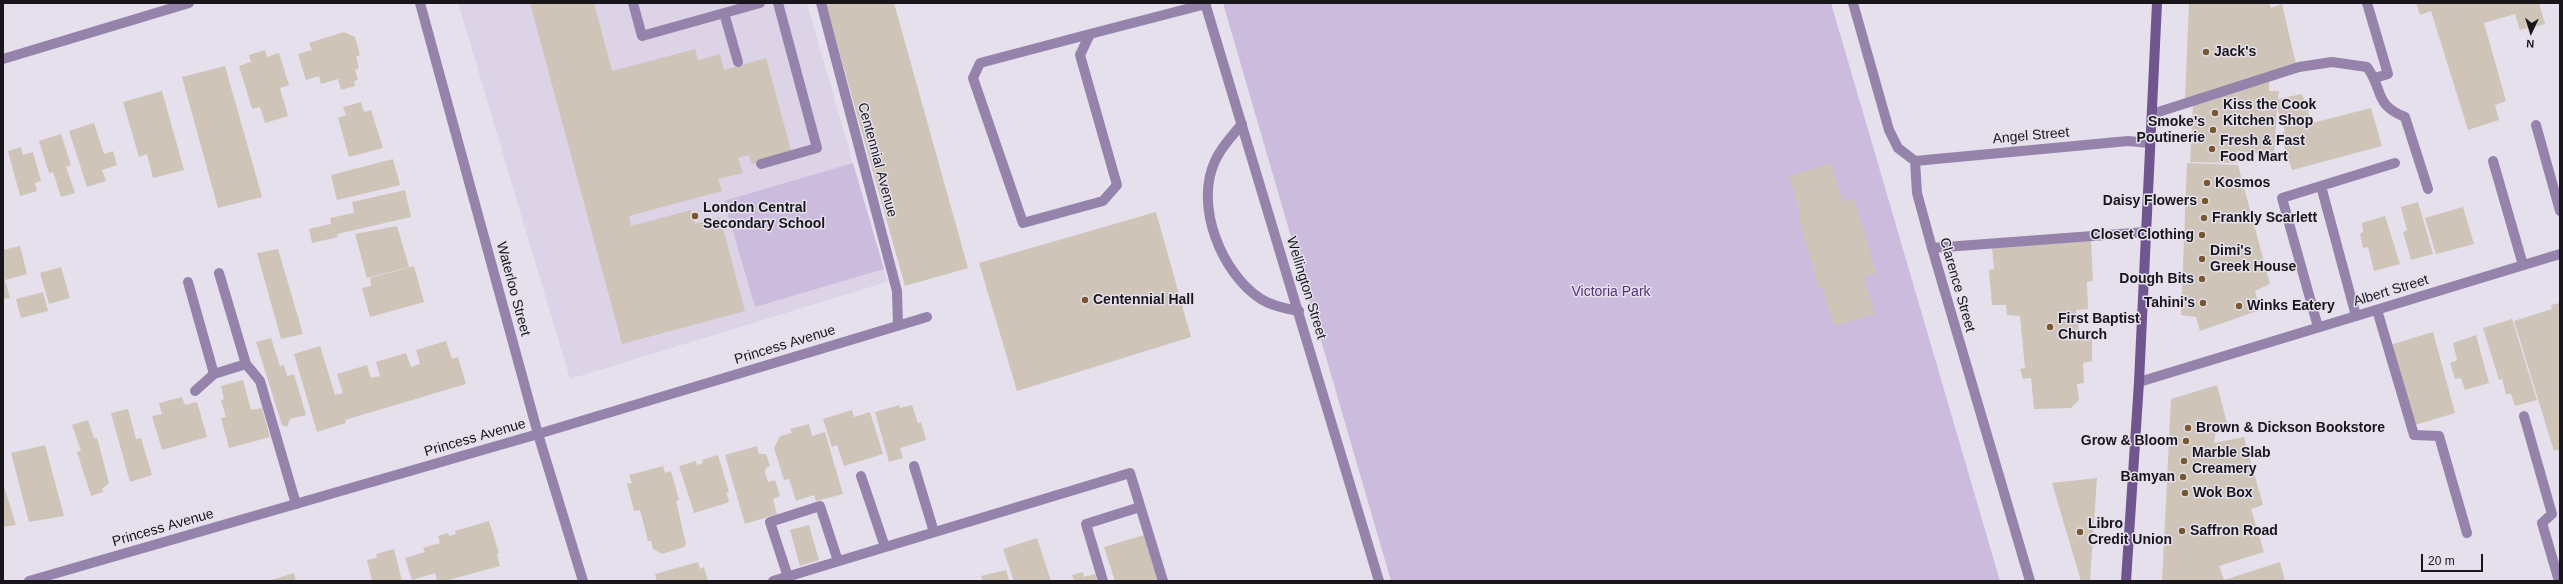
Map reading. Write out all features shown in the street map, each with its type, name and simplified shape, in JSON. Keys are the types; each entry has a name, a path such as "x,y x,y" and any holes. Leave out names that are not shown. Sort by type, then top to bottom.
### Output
{"main road":[{"path":"2126,581 2138,382 2157,3"}],"street":[{"path":"3,59 189,3"},
{"name":"Waterloo Street","path":"420,3 538,434 583,581"},
{"path":"633,3 642,36 760,3"},
{"path":"761,164 817,148 778,3"},
{"name":"Centennial Avenue","path":"821,3 897,291 898,325"},
{"path":"1853,3 1889,130 1898,148 1915,161"},
{"path":"2367,3 2388,74 2375,78"},
{"path":"1090,34 1080,54 1116,185 1103,202 1023,223 973,78 980,63 1090,34 1206,4"},
{"name":"Wellington Street","path":"1206,4 1379,581"},
{"path":"724,13 738,62"},
{"path":"2152,114 2299,67 2332,62 2367,67 2375,78 2381,101 2392,112 2405,117 2428,189"},
{"path":"1242,124 1214,162 1209,200 1210,218 1216,241 1227,263 1243,283 1262,299 1299,311"},
{"path":"2536,125 2560,211"},
{"name":"Angel Street","path":"1915,161 2121,142 2150,143"},
{"name":"Clarence Street","path":"1915,161 1917,193 1932,248 2030,581"},
{"path":"2493,161 2523,265"},
{"path":"2318,328 2282,198 2395,163"},
{"path":"2321,186 2356,316"},
{"path":"1932,248 2146,232"},
{"name":"Albert Street","path":"2138,382 2560,254"},
{"path":"219,272 246,364 260,381 296,504"},
{"path":"188,282 214,374"},
{"path":"2377,310 2414,435 2439,436 2467,533"},
{"name":"Princess Avenue","path":"35,580 538,434 927,317"},
{"path":"195,391 214,374 246,364"},
{"path":"2524,416 2552,514 2542,523 2560,581"},
{"path":"914,466 934,532"},
{"path":"773,581 1130,473 1163,581"},
{"path":"862,476 885,547"},
{"path":"788,577 770,522 820,506 838,561"},
{"path":"1103,581 1086,524 1140,507"}],"shaded area":[{"name":"London Central Secondary School","path":"458,3 807,3 887,282 570,379"}],"green space":[{"name":"Victoria Park","path":"1223,3 1831,3 2000,581 1391,581"},
{"path":"853,163 884,269 755,307 724,201"}],"building":[{"path":"530,3 594,3 612,71 695,49 698,60 720,54 724,70 766,58 792,154 752,164 749,155 738,158 743,173 718,179 722,191 629,216 631,226 691,210 695,224 720,217 745,311 622,344"},
{"path":"894,3 968,268 905,286 826,4"},
{"path":"2189,3 2269,3 2271,8 2282,4 2296,64 2185,100"},
{"path":"2416,3 2539,3 2545,24 2520,30 2515,14 2484,23 2506,101 2495,105 2499,120 2468,130 2431,11 2420,15"},
{"path":"344,32 355,37 360,55 356,57 359,68 355,70 358,80 354,81 355,86 341,90 338,79 321,84 319,76 306,80 298,54 312,50 309,43"},
{"path":"265,50 267,57 279,53 289,85 280,88 288,116 265,123 260,107 252,109 239,66 251,62 249,55"},
{"path":"225,66 262,197 218,208 182,77"},
{"path":"2269,80 2269,91 2279,91 2278,99 2302,94 2312,123 2371,108 2382,146 2292,170 2280,134 2285,131 2277,108 2274,155 2237,151 2237,163 2190,162 2193,105"},
{"path":"162,91 184,170 153,178 147,154 139,157 123,102"},
{"path":"361,102 364,112 371,110 383,148 349,157 338,118 346,115 343,107"},
{"path":"94,123 104,154 113,151 117,165 102,170 106,181 87,187 69,131"},
{"path":"61,134 71,165 66,167 75,193 61,197 53,172 49,173 39,141"},
{"path":"21,147 23,155 33,152 41,181 35,183 37,191 20,196 8,151"},
{"path":"393,159 400,185 337,200 331,175"},
{"path":"1831,163 1843,202 1854,198 1876,273 1864,277 1875,314 1834,326 1822,288 1819,289 1798,216 1800,214 1789,176"},
{"path":"2187,163 2238,165 2270,284 2255,291 2260,310 2200,331 2196,317 2181,315"},
{"path":"405,190 411,217 337,234 338,237 312,243 309,229 331,224 330,218 354,213 352,202"},
{"path":"2418,202 2433,254 2411,260 2403,232 2407,230 2401,207"},
{"path":"2463,207 2474,244 2436,254 2425,218"},
{"name":"Centennial Hall","path":"1156,212 1191,337 1017,391 979,263"},
{"path":"2385,216 2400,264 2374,271 2368,247 2363,248 2360,234 2363,232 2362,223"},
{"path":"397,226 409,267 367,278 355,234"},
{"name":"First Baptist Church","path":"2091,241 2093,281 2087,282 2088,309 2076,310 2080,338 2092,338 2092,361 2083,363 2084,383 2077,384 2079,400 2071,408 2034,409 2031,378 2023,379 2020,369 2025,368 2020,316 2007,315 2006,305 1992,305 1989,270 1994,269 1992,248"},
{"path":"20,246 27,274 5,280 10,298 3,299 3,250"},
{"path":"278,249 303,334 281,339 257,253"},
{"path":"414,266 424,302 370,317 362,288 371,286 370,278"},
{"path":"61,267 70,298 49,304 40,273"},
{"path":"43,292 48,311 21,318 16,299"},
{"path":"2560,303 2560,449 2554,451 2514,321 2552,309 2551,305"},
{"path":"2512,319 2537,400 2515,406 2511,394 2506,394 2502,379 2499,380 2483,328"},
{"path":"2433,332 2455,413 2415,425 2390,345"},
{"path":"2476,335 2489,383 2465,390 2461,378 2455,379 2450,363 2457,360 2453,343"},
{"path":"271,338 280,366 284,365 287,376 294,374 306,415 290,419 287,427 282,425 256,342"},
{"path":"446,341 452,359 458,357 466,384 345,420 346,423 317,432 294,354 320,346 335,395 343,393 337,374 367,365 371,378 380,376 376,362 406,353 411,367 420,364 416,350"},
{"path":"243,380 251,410 262,408 270,437 229,448 221,418 226,417 221,400 224,399 221,386"},
{"path":"2217,385 2228,427 2216,431 2214,443 2244,437 2263,505 2251,509 2264,552 2219,566 2224,580 2280,562 2285,581 2162,581 2171,399"},
{"path":"182,397 185,405 197,402 207,437 162,450 152,416 162,414 159,403"},
{"path":"899,405 900,408 912,405 918,423 921,422 926,440 900,448 903,458 889,462 875,412"},
{"path":"128,409 136,439 141,438 152,475 130,482 111,413"},
{"path":"852,410 854,417 870,412 883,454 844,466 837,445 832,447 823,419"},
{"path":"88,420 94,438 97,438 109,483 102,489 103,492 91,496 77,452 81,451 72,425"},
{"path":"809,424 812,436 825,432 843,494 816,501 814,495 796,501 789,479 784,480 774,448 780,436 792,433 790,429"},
{"path":"45,445 64,516 29,522 11,453"},
{"path":"757,446 759,454 766,454 770,466 766,468 765,472 768,482 775,480 780,496 773,499 777,514 745,524 725,455"},
{"path":"718,455 729,492 726,493 729,500 727,503 694,513 679,466 696,461 697,465 703,463 702,460"},
{"path":"663,466 665,473 671,471 679,500 676,501 686,544 684,547 662,554 653,549 651,541 648,541 640,510 634,511 627,484 632,483 629,475"},
{"name":"Libro Credit Union","path":"2097,478 2090,581 2081,581 2052,483"},
{"path":"3,483 16,525 3,527"},
{"path":"489,521 499,553 497,554 500,566 445,581 437,581 435,573 412,580 405,558 425,552 423,548 440,543 438,536 448,533 449,536 456,534 455,531"},
{"path":"809,525 819,560 800,566 790,530"},
{"path":"1144,535 1158,581 1115,581 1104,547"},
{"path":"1037,538 1051,581 1014,581 1003,549"},
{"path":"394,549 402,581 372,581 367,560 377,558 376,554"},
{"path":"698,562 700,569 704,567 708,581 657,581 655,574"},
{"path":"1006,570 1009,581 983,581 981,576"},
{"path":"1083,572 1084,577 1095,574 1097,581 1074,581 1072,575"},
{"path":"294,573 296,581 268,581"}],"place":[{"name":"Jack's","path":"2206,52"},
{"name":"Kiss the Cook Kitchen Shop","path":"2215,113"},
{"name":"Smoke's Poutinerie","path":"2213,130"},
{"name":"Fresh & Fast Food Mart","path":"2212,149"},
{"name":"Kosmos","path":"2207,183"},
{"name":"Daisy Flowers","path":"2205,201"},
{"name":"London Central Secondary School","path":"695,216"},
{"name":"Frankly Scarlett","path":"2204,218"},
{"name":"Closet Clothing","path":"2202,235"},
{"name":"Dimi's Greek House","path":"2202,259"},
{"name":"Dough Bits","path":"2202,279"},
{"name":"Centennial Hall","path":"1085,300"},
{"name":"Tahini's","path":"2203,303"},
{"name":"Winks Eatery","path":"2239,306"},
{"name":"First Baptist Church","path":"2050,327"},
{"name":"Brown & Dickson Bookstore","path":"2188,428"},
{"name":"Grow & Bloom","path":"2186,441"},
{"name":"Marble Slab Creamery","path":"2184,461"},
{"name":"Bamyan","path":"2183,477"},
{"name":"Wok Box","path":"2185,493"},
{"name":"Saffron Road","path":"2182,531"},
{"name":"Libro Credit Union","path":"2080,532"}]}
